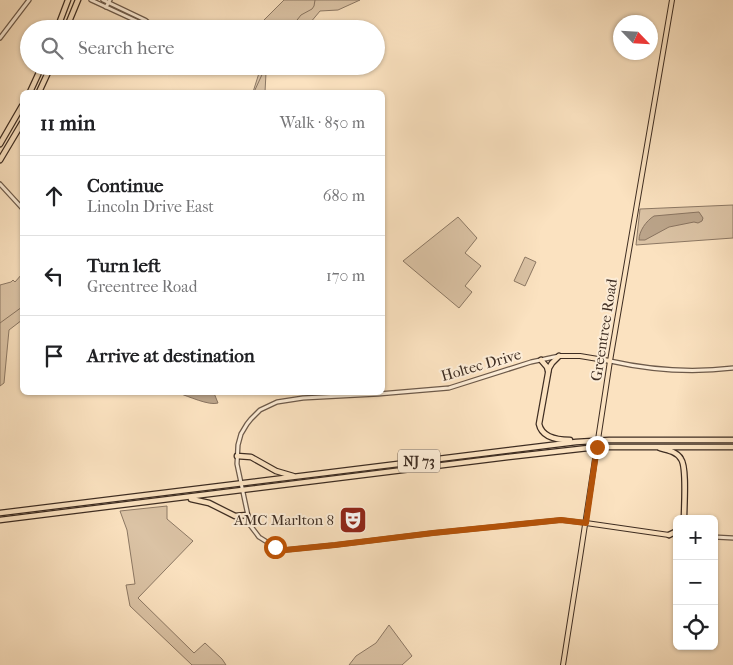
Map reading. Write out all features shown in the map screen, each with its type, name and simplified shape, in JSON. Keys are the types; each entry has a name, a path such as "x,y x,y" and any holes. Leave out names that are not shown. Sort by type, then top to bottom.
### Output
{"highway":[{"path":"60,20 68,0"},
{"path":"70,20 78,0"},
{"path":"31,90 38,75"},
{"path":"40,90 47,75"},
{"path":"0,144 20,109"},
{"path":"0,160 20,126"},
{"path":"559,356 552,363 548,373 540,414 540,430 550,437 576,442"},
{"path":"541,360 547,367 548,373"},
{"name":"NJ 73","path":"0,513 576,442 597,440 733,440"},
{"path":"652,446 677,454 683,462 684,515"},
{"name":"NJ 73","path":"0,520 597,447 733,447"},
{"path":"236,456 251,457 276,471 295,477"},
{"path":"175,498 197,499 231,515 248,515"}],"main road":[{"name":"Greentree Road","path":"562,665 586,523 610,361 672,0"},
{"name":"Holtec Drive","path":"559,356 580,356 610,361"},
{"path":"586,523 670,535"}],"street":[{"path":"0,38 29,0"},
{"path":"91,0 134,20"},
{"path":"103,0 109,1 145,20"},
{"path":"106,7 109,1"},
{"path":"0,184 20,206"},
{"name":"Holtec Drive","path":"385,392 449,388 559,356"},
{"path":"610,361 626,365 680,370 706,371 733,368"},
{"name":"Holtec Drive","path":"343,395 290,399 277,402 266,407 251,419 239,440 236,456 238,472 250,525 259,537 275,547 285,550 561,520 586,523"},
{"path":"718,537 733,538"}],"shaded area":[{"path":"284,0 360,0 338,10 320,11 312,20 264,20"},
{"path":"258,75 266,75 265,90 254,90"},
{"path":"733,205 733,238 636,245 640,209"},
{"path":"699,212 703,218 698,223 694,222 669,227 645,240 639,240 640,233 654,216"},
{"path":"458,217 477,238 465,253 481,266 465,286 472,292 459,308 403,261"},
{"path":"525,257 536,262 525,286 514,281"},
{"path":"20,276 20,322 9,330 4,383 0,386 0,285 13,280 15,282"},
{"path":"184,395 215,395 218,403 204,402"},
{"path":"167,506 167,519 193,541 138,598 194,653 205,643 226,665 192,665 130,606 126,585 135,584 127,530 120,511"},
{"path":"389,625 412,656 402,665 349,665 356,656 376,643"}],"waterway":[{"path":"297,20 301,15 312,9 315,0"},
{"path":"255,90 262,75"},
{"path":"0,323 20,308"}],"place":[{"name":"AMC Marlton 8","path":"353,520"}],"route":[{"path":"275,547 285,550 561,520 586,523 597,447"}]}
